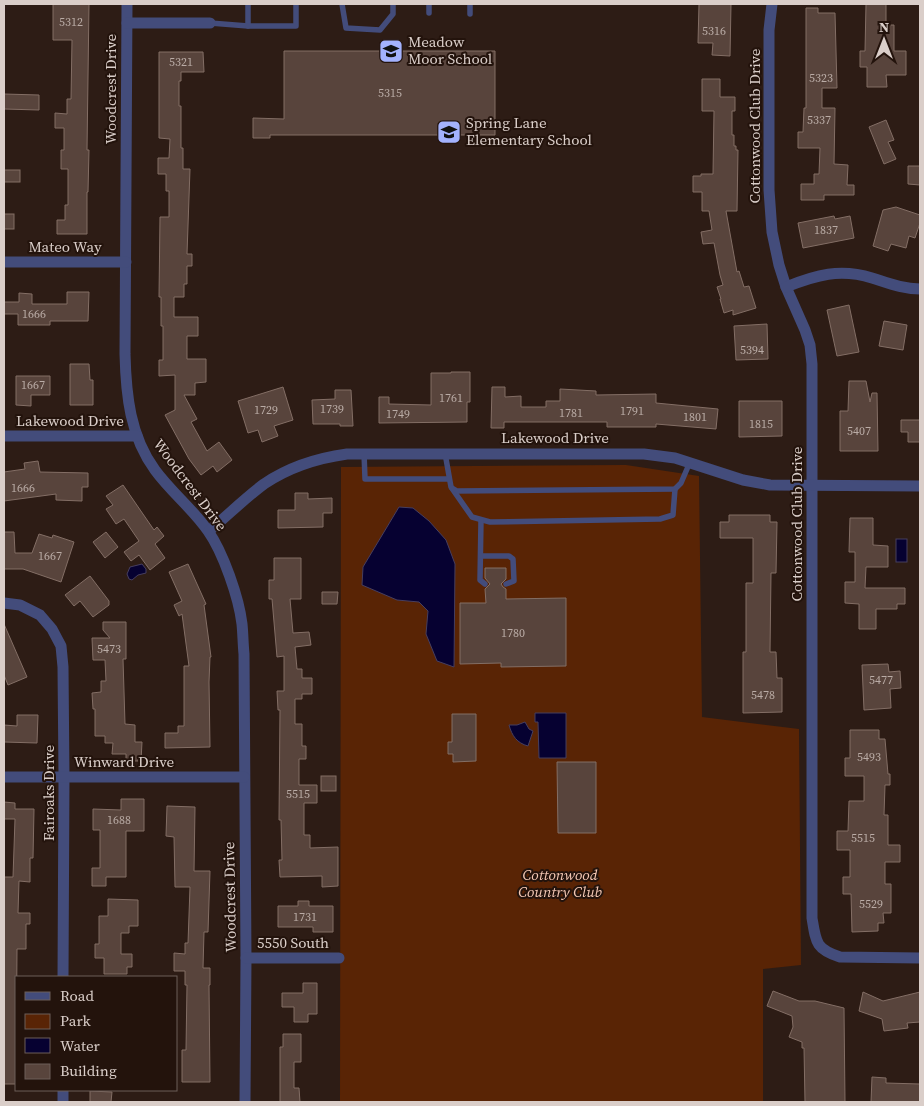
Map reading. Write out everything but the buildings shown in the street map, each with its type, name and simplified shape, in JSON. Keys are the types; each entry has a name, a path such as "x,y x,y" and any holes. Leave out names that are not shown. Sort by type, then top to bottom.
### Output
{"street":[{"name":"Woodcrest Drive","path":"127,4 126,379 128,403 142,450 156,470 208,531 231,582 239,606 242,624 244,654 246,958 245,1102"},
{"name":"Cottonwood Club Drive","path":"772,4 769,30 770,211 772,232 786,287 806,330 812,364 812,909 815,936 819,947 840,957 920,958"},
{"path":"127,23 210,24"},
{"name":"Mateo Way","path":"4,262 126,262"},
{"path":"786,287 829,273 850,273 899,287 920,289"},
{"name":"Lakewood Drive","path":"4,436 137,436"},
{"name":"Lakewood Drive","path":"208,531 264,484 288,471 309,462 332,456 364,453 628,453 659,455 690,462 750,481 783,486 920,486"},
{"name":"Fairoaks Drive","path":"4,603 20,605 40,615 52,629 61,646 63,667 64,777 63,976"},
{"name":"Winward Drive","path":"4,777 244,777"},
{"name":"5550 South","path":"246,958 339,958"}],"lane":[{"path":"248,4 248,26"},
{"path":"210,24 296,26 296,4"},
{"path":"342,4 346,28 380,30 393,14 393,4"},
{"path":"429,4 429,13"},
{"path":"470,4 470,14"},
{"path":"364,453 365,480 448,479"},
{"path":"445,453 450,487 472,517 490,522 660,520 673,514 675,489 681,483 690,462"},
{"path":"450,487 457,491 675,489"},
{"path":"481,520 480,580 485,584"},
{"path":"481,556 509,556 513,559 514,581 506,584"}],"green space":[{"name":"Cottonwood Country Club","path":"626,465 699,476 702,717 799,729 801,965 763,969 763,1102 340,1102 341,467"}],"water":[{"path":"399,507 413,508 429,521 446,540 455,564 454,667 437,661 426,634 428,611 419,602 397,600 362,585 363,567"},
{"path":"896,539 907,539 907,562 896,562"},
{"path":"142,564 146,569 146,573 138,575 132,580 129,579 127,574 130,567"},
{"path":"535,713 566,713 566,758 539,758 538,722 535,722"},
{"path":"525,722 529,729 533,731 528,746 516,738 509,725"}],"place":[{"name":"Meadow Moor School","path":"391,51"},
{"name":"Spring Lane Elementary School","path":"449,132"}]}
